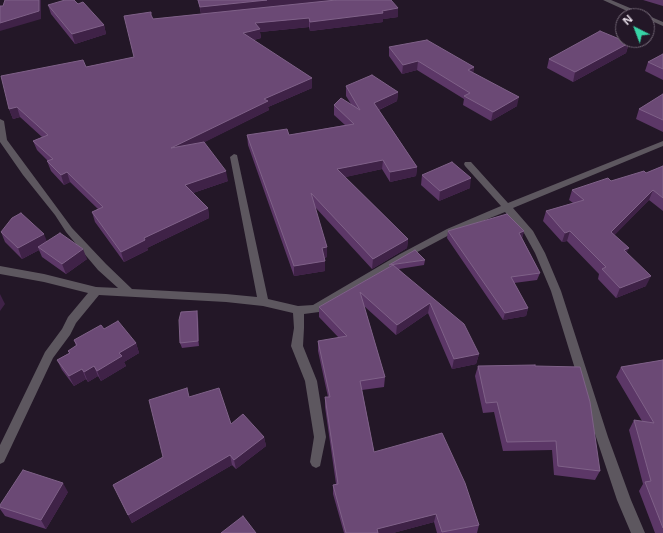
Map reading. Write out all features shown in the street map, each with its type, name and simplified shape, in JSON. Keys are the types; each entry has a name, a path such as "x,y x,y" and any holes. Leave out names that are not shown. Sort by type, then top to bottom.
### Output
{"street":[{"path":"606,0 625,8"},
{"path":"0,121 3,140 69,230 102,267 130,293"},
{"path":"0,270 44,278 96,292 263,302 298,310 315,309 402,256 450,231 663,143"},
{"path":"234,157 263,302"},
{"path":"468,164 528,232 540,253 556,292 602,437 624,500 638,533"},
{"path":"0,458 33,385 49,355 66,332 72,320 96,292"},
{"path":"298,310 299,328 297,346 310,381 320,437 316,462"}],"building":[{"path":"5,0 39,0 39,11 0,23 0,6 3,6"},
{"path":"65,0 74,0 78,4 83,2 104,25 72,34 48,5"},
{"path":"198,0 267,0 200,7"},
{"path":"336,0 391,0 398,8 382,11 383,13 310,22 309,18 255,23 260,29 243,33 312,78 264,99 268,101 171,148 204,142 226,171 185,185 208,208 144,238 145,240 121,252 92,212 103,207 67,172 61,175 47,161 53,159 33,141 48,135 17,107 9,109 1,76 83,60 86,67 134,57 124,16 151,12 153,19"},
{"path":"600,31 615,37 615,48 620,48 575,72 549,59"},
{"path":"427,40 474,67 468,70 519,97 493,112 464,96 470,93 418,61 403,65 389,47"},
{"path":"663,54 663,69 648,62"},
{"path":"372,75 398,92 374,103 417,167 390,172 383,160 337,169 408,239 373,259 311,193 327,247 322,248 325,261 294,266 247,135 287,129 289,135 354,124 334,105 341,98 360,110 346,86"},
{"path":"663,94 663,120 639,109"},
{"path":"452,162 471,178 440,191 422,175"},
{"path":"663,166 663,198 653,190 611,232 629,248 624,250 651,276 620,288 602,269 606,267 570,231 565,233 546,211 584,200 572,190 608,178 611,181 644,171 646,173"},
{"path":"21,213 44,234 18,248 1,232 12,218"},
{"path":"507,214 524,231 519,233 540,273 511,277 528,308 505,313 448,231"},
{"path":"60,233 83,249 62,264 38,247"},
{"path":"415,250 425,260 389,265"},
{"path":"393,265 464,324 479,354 454,359 430,303 397,325 360,292 385,377 360,381 374,452 442,433 465,483 479,525 442,532 436,514 377,529 378,533 346,533 333,485 338,484 325,397 330,397 318,341 347,336 319,307"},
{"path":"197,311 198,341 180,343 179,320 181,312"},
{"path":"118,321 136,343 119,353 122,356 97,371 94,366 84,372 82,369 69,376 57,360 70,353 68,351 77,345 74,340 101,325 104,329"},
{"path":"663,360 663,528 645,482 651,481 634,420 654,423 621,367"},
{"path":"535,365 580,367 590,402 600,471 558,466 556,441 507,442 497,402 486,403 478,366"},
{"path":"187,388 189,397 219,388 231,424 243,414 264,437 234,460 230,455 128,515 113,485 163,457 149,400"},
{"path":"23,470 63,483 41,520 0,507"},
{"path":"243,516 256,533 221,533"}]}
